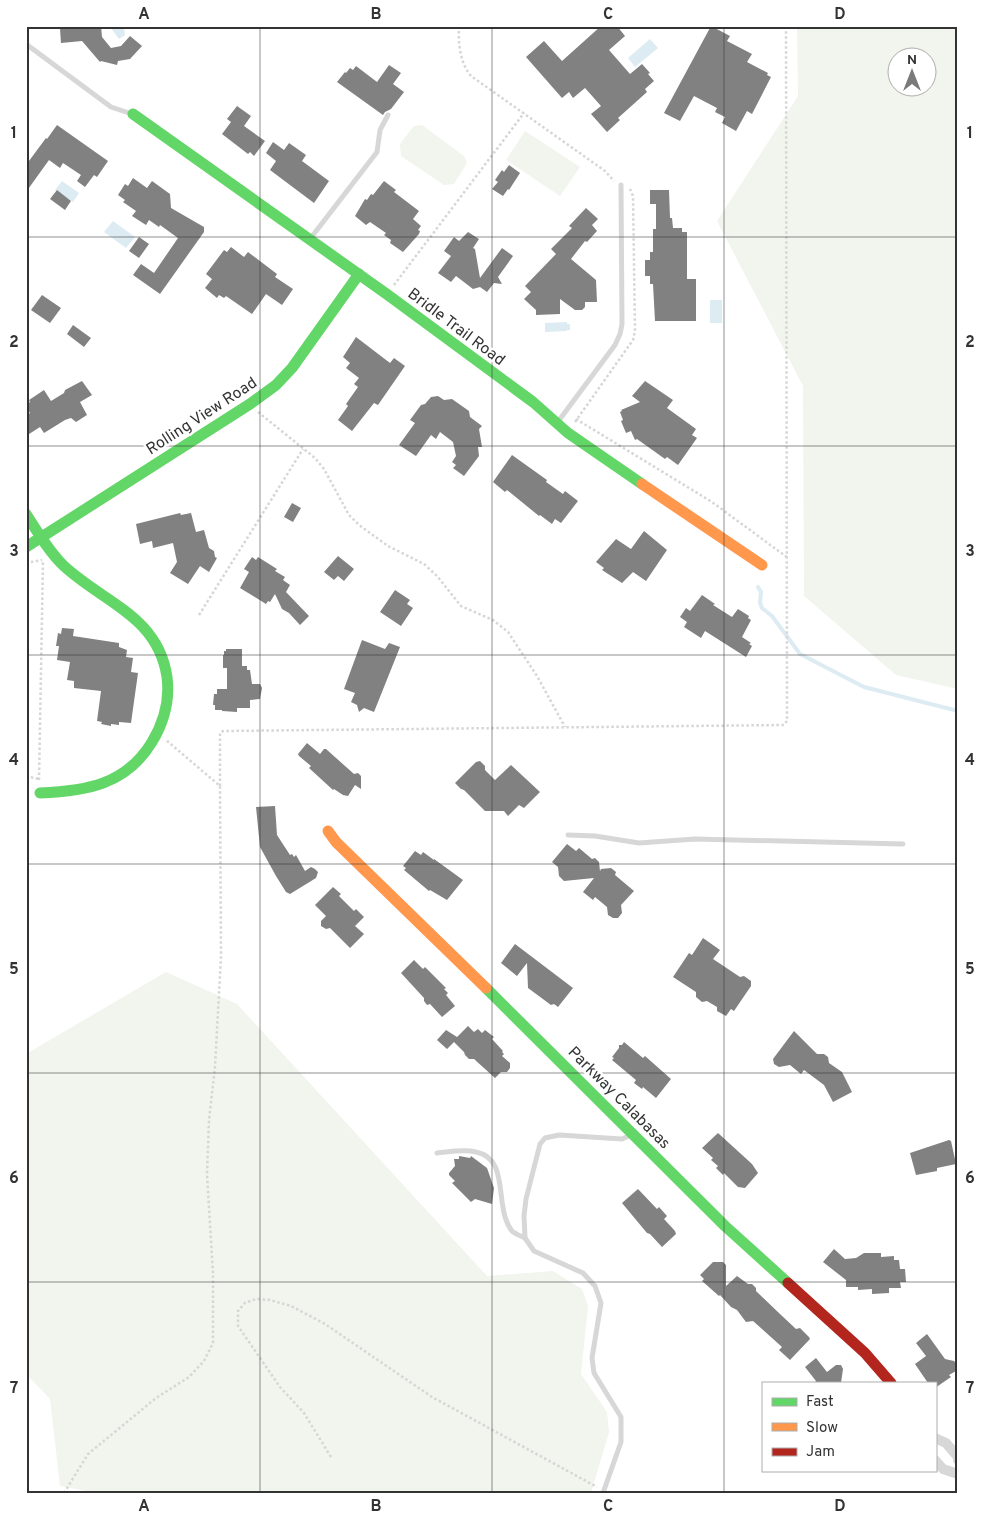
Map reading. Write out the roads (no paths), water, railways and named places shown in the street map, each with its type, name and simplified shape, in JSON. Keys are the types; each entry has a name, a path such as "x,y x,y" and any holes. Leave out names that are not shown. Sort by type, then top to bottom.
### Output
{"street":[{"name":"Bridle Trail Road","path":"133,114 388,295 533,402 568,433 762,565"},
{"name":"Rolling View Road","path":"26,547 250,404 276,384 292,368 358,274"},
{"path":"26,514 63,565 91,588 130,614 148,631 160,649 168,687 166,710 157,733 144,755 125,772 107,783 66,792 40,794"},
{"name":"Parkway Calabasas","path":"328,831 336,842 545,1044 732,1232 865,1353 890,1382"},
{"path":"936,1438 946,1443 958,1457 958,1460"},
{"path":"936,1461 943,1468 958,1474"}],"lane":[{"path":"26,44 111,107 133,114"},
{"path":"310,239 377,152 380,130 388,115"},
{"path":"557,423 615,345 620,334 622,324 622,185"},
{"path":"568,835 595,836 639,843 695,839 902,844"},
{"path":"525,1238 524,1216 526,1199 540,1144 545,1138 559,1135 622,1139 634,1134"},
{"path":"437,1153 471,1151 488,1156 498,1174 502,1209 505,1220 513,1232 525,1238 534,1251 583,1273 595,1286 601,1303 592,1358 594,1373 621,1417 621,1442 603,1491"}],"waterway":[{"path":"758,587 761,592 760,603 762,608 772,616 800,654 864,687 958,711"}]}
